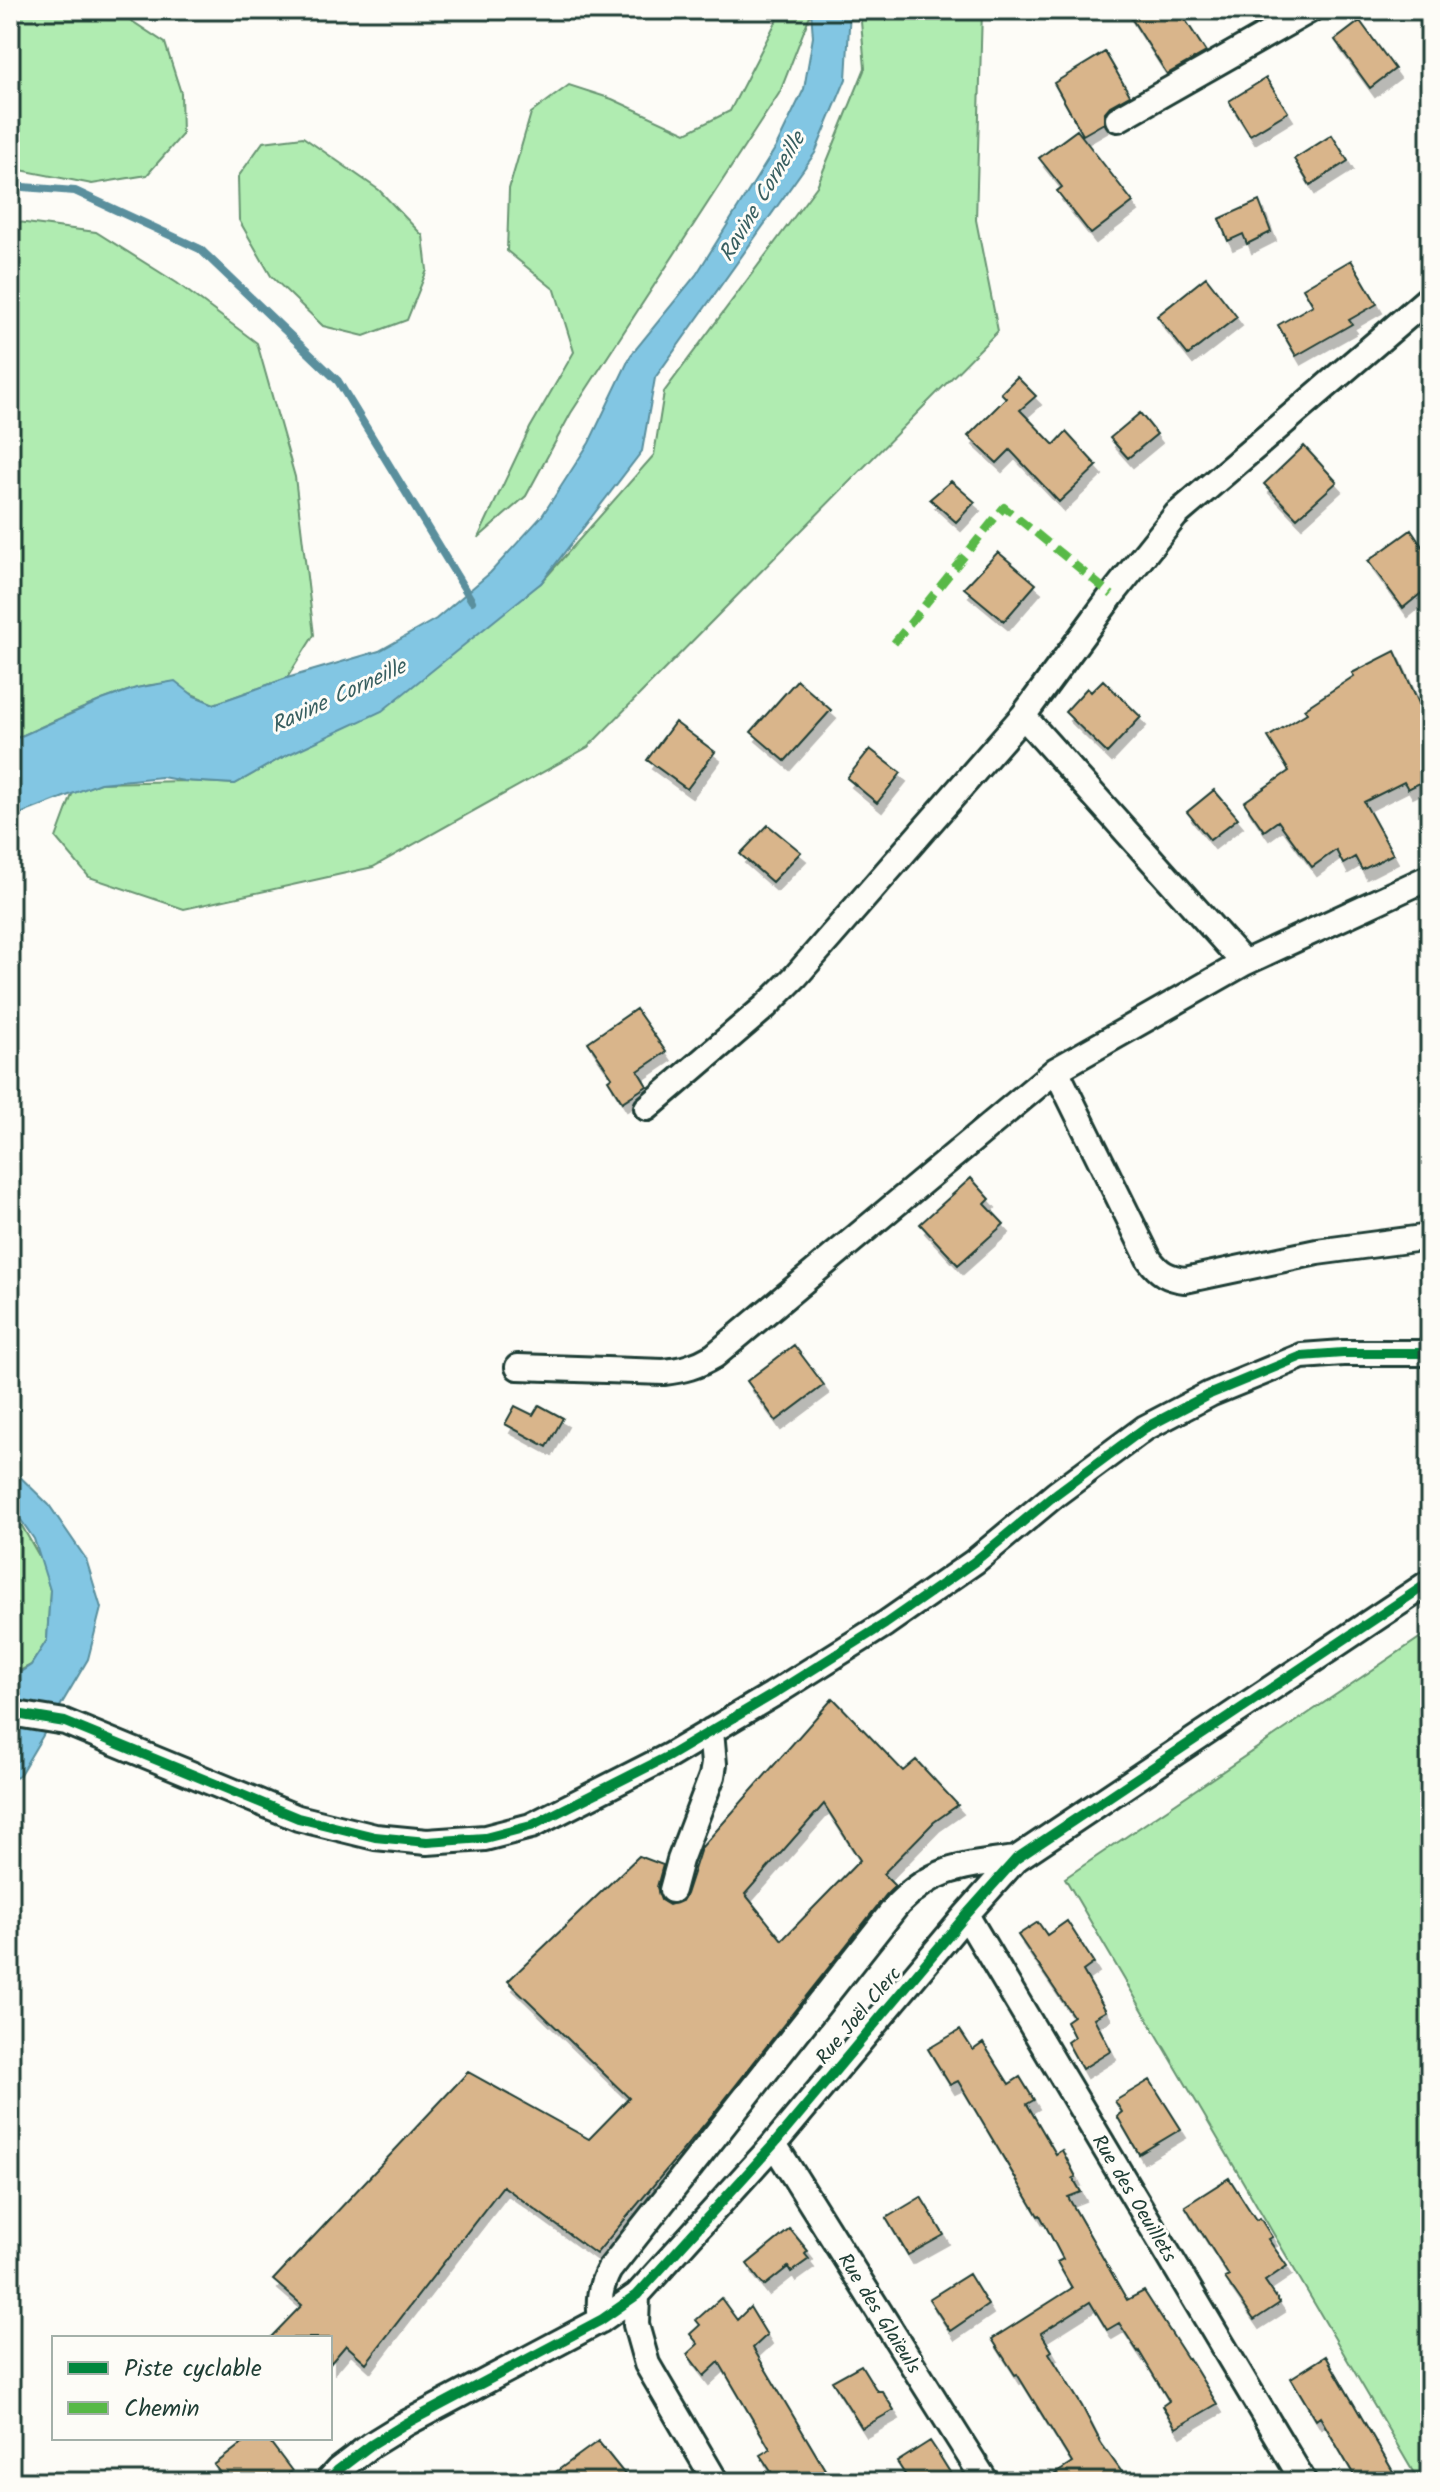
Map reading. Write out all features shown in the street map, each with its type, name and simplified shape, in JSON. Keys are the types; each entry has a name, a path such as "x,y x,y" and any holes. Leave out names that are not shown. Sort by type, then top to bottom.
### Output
{"street":[{"path":"1118,119 1310,10"},
{"path":"647,1108 766,1006 796,976 1023,716 1112,595 1176,515 1430,297"},
{"path":"1023,716 1244,963"},
{"path":"518,1367 664,1372 682,1371 698,1365 714,1356 1056,1070 1244,963 1430,877"},
{"path":"1056,1070 1149,1259 1157,1270 1169,1278 1185,1280 1317,1252 1430,1237"},
{"path":"10,1713 65,1722 298,1818 375,1837 427,1842 485,1838 531,1826 669,1756 885,1624 974,1562 1056,1494 1145,1428 1197,1400 1302,1356 1430,1353"},
{"name":"Rue Joël Clerc","path":"327,2482 371,2445 405,2424 601,2320 637,2295 774,2144 1016,1859 1430,1582"},
{"path":"672,1890 712,1776 711,1731"},
{"path":"601,2320 598,2302 609,2270 898,1904 913,1890 953,1868 1016,1859"},
{"name":"Rue des Oeuillets","path":"966,1915 1304,2482"},
{"name":"Rue des Glaïeuls","path":"774,2144 986,2482"},
{"path":"637,2295 636,2325 647,2364 716,2482"}],"green space":[{"path":"10,10 115,10 165,43 181,93 182,135 147,175 92,184 10,168"},
{"path":"782,10 812,10 780,92 571,413 526,496 478,538 530,428 574,352 555,290 507,251 509,189 531,113 569,85 612,99 686,133 730,111"},
{"path":"860,10 982,10 976,220 998,331 588,747 373,867 184,909 89,877 56,838 73,792 100,783 184,781 235,784 281,758 541,583 654,455 664,392 817,186 865,68"},
{"path":"303,137 379,190 423,236 427,270 407,320 364,336 323,326 271,276 239,220 238,177 263,142"},
{"path":"10,221 96,232 177,283 257,343 295,477 314,635 287,678 214,704 168,685 135,689 90,705 10,741"},
{"path":"10,1505 43,1563 50,1590 47,1640 31,1665 10,1676"},
{"path":"1430,1631 1430,2482 1419,2482 1065,1878"}],"water":[{"name":"Ravine Corneille","path":"811,10 850,10 846,79 815,153 655,378 642,451 541,583 382,711 281,758 235,784 162,777 100,783 10,818 10,741 136,688 175,681 194,696 214,704 287,678 379,651 436,619 490,573 542,516 589,443 631,355 696,275 776,147 804,89 813,37"},
{"path":"10,1467 49,1505 86,1559 101,1608 88,1659 19,1776 10,1781 10,1679 31,1665 47,1640 50,1590 34,1539 10,1504"}],"building":[{"path":"1126,10 1179,10 1206,52 1167,74"},
{"path":"1360,21 1395,69 1370,88 1335,40"},
{"path":"1105,52 1130,95 1110,106 1105,112 1104,123 1083,135 1054,83"},
{"path":"1266,78 1288,112 1250,135 1229,101"},
{"path":"1077,130 1133,202 1091,234 1057,191 1062,187 1039,158"},
{"path":"1332,135 1348,161 1310,185 1294,159"},
{"path":"1259,201 1271,232 1247,244 1243,234 1228,241 1219,219"},
{"path":"1351,260 1377,304 1349,320 1352,324 1296,356 1278,325 1313,305 1303,288"},
{"path":"1206,277 1237,317 1188,355 1157,316"},
{"path":"1017,377 1036,396 1020,410 1054,445 1066,432 1097,466 1059,502 1010,450 997,463 968,436 1006,398 1001,393"},
{"path":"1140,413 1157,434 1128,458 1110,438"},
{"path":"1304,446 1337,482 1297,518 1264,484"},
{"path":"951,481 975,502 956,522 930,499"},
{"path":"1411,530 1430,558 1430,586 1403,608 1368,561"},
{"path":"998,552 1036,584 1004,621 964,588"},
{"path":"1395,651 1430,727 1430,778 1408,789 1404,782 1364,802 1393,854 1362,870 1355,857 1343,864 1336,850 1312,867 1278,821 1264,831 1244,802 1289,771 1268,737 1307,713 1304,709 1354,676 1352,673"},
{"path":"797,680 831,710 785,761 751,732"},
{"path":"1103,680 1141,717 1107,753 1065,712 1087,688 1091,692"},
{"path":"675,722 715,752 687,789 647,760"},
{"path":"870,749 901,773 877,803 847,778"},
{"path":"1214,790 1238,818 1210,840 1187,812"},
{"path":"768,825 801,852 772,882 740,854"},
{"path":"636,1009 666,1052 638,1071 647,1086 622,1102 608,1080 612,1077 588,1042"},
{"path":"971,1178 990,1199 985,1204 1004,1224 958,1265 920,1224"},
{"path":"794,1345 824,1385 776,1421 747,1381"},
{"path":"539,1405 563,1418 547,1447 505,1424 515,1406 533,1415"},
{"path":"833,1698 903,1771 916,1760 958,1805 934,1822 883,1874 895,1886 714,2113 596,2254 503,2186 366,2363 346,2345 332,2362 332,2336 272,2336 302,2305 273,2280 468,2072 589,2139 629,2098 508,1981 639,1856 663,1865 657,1887 661,1900 669,1905 682,1901 701,1848","holes":["824,1804 860,1860 782,1940 745,1894"]},
{"path":"1067,1921 1094,1963 1083,1971 1106,2011 1094,2018 1111,2051 1082,2069 1067,2042 1074,2037 1066,2021 1073,2016 1018,1935 1038,1922 1047,1935"},
{"path":"960,2030 973,2050 983,2043 1009,2084 1020,2077 1034,2100 1027,2104 1056,2154 1062,2150 1076,2177 1073,2178 1081,2192 1068,2197 1127,2300 1144,2291 1217,2404 1176,2428 1162,2406 1169,2401 1139,2351 1119,2323 1107,2330 1090,2302 1041,2333 1052,2351 1049,2353 1101,2443 1129,2482 1043,2482 1072,2463 992,2339 1072,2288 1057,2262 1063,2259 1040,2215 958,2081 950,2085 928,2049"},
{"path":"1150,2080 1181,2129 1139,2154 1117,2116 1122,2112 1115,2101"},
{"path":"1229,2178 1256,2220 1260,2218 1272,2237 1268,2239 1287,2266 1265,2281 1280,2303 1254,2320 1225,2278 1229,2276 1185,2206"},
{"path":"921,2197 944,2235 908,2255 886,2218"},
{"path":"790,2229 808,2251 805,2254 809,2259 791,2272 788,2267 764,2286 747,2264"},
{"path":"969,2274 988,2305 950,2331 929,2299"},
{"path":"721,2298 737,2320 750,2307 767,2335 753,2348 827,2473 813,2482 778,2482 760,2455 770,2449 719,2362 704,2376 687,2354 698,2344 690,2334 700,2325 696,2320"},
{"path":"1326,2356 1395,2475 1383,2482 1358,2482 1320,2417 1316,2420 1291,2378"},
{"path":"861,2365 877,2391 882,2391 894,2410 862,2428 832,2381"},
{"path":"246,2440 269,2440 292,2471 277,2482 227,2482 214,2465"},
{"path":"598,2441 631,2482 542,2482"},
{"path":"930,2441 956,2482 910,2482 897,2462"}],"waterway":[{"path":"10,186 75,191 200,249 338,381 472,601"}],"marked path":[{"path":"150,10 155,10"},
{"path":"894,643 1004,507 1112,595"}],"cycle path":[{"path":"10,1713 65,1722 298,1818 375,1837 427,1842 485,1838 531,1826 669,1756 772,1695 885,1624 974,1562 1056,1494 1145,1428 1210,1394 1302,1356 1430,1353"},
{"path":"327,2482 371,2445 405,2424 601,2320 637,2295 774,2144 1016,1859 1430,1582"}]}
